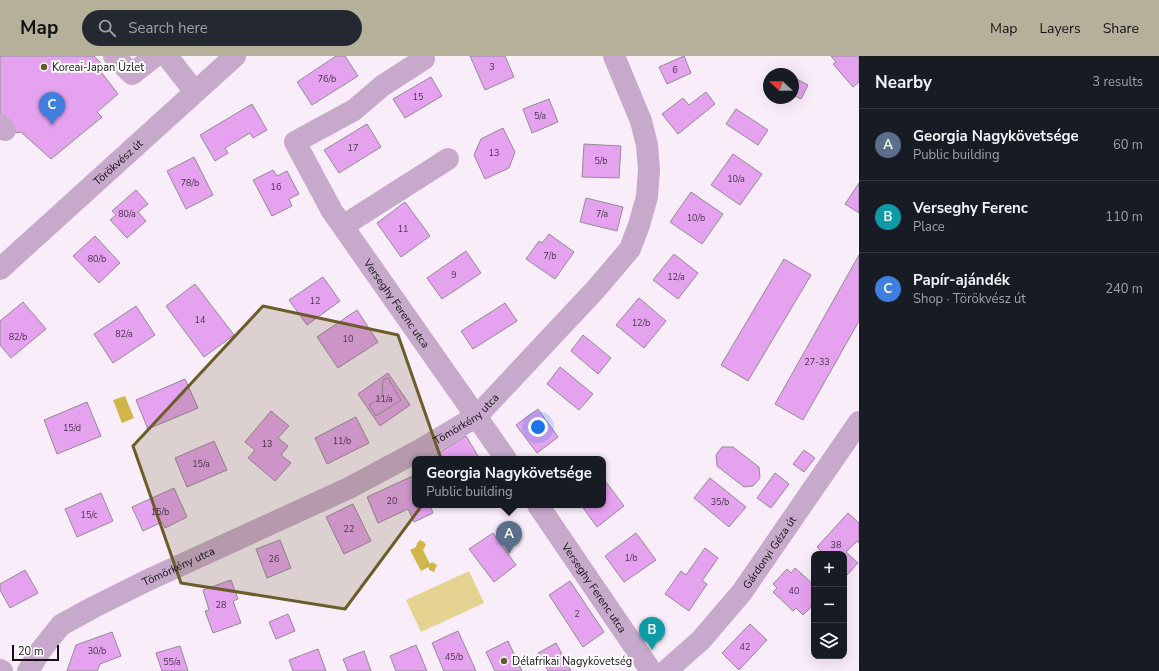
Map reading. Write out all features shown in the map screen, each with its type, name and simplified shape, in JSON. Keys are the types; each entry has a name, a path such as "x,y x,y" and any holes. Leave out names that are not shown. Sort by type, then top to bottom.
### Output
{"street":[{"path":"114,56 132,74 155,56"},
{"path":"167,56 195,92"},
{"name":"Törökvész út","path":"0,269 235,56"},
{"name":"Tömörkény utca","path":"28,671 41,650 61,625 146,581 348,488 420,450 477,416 596,289 630,249 639,225 646,197 649,170 647,145 641,121 614,56"},
{"name":"Verseghy Ferenc utca","path":"424,59 382,86 354,110 295,142 332,211 504,456"},
{"path":"343,226 448,159"},
{"name":"Gárdonyi Géza út","path":"666,671 701,640 742,592 859,422"},
{"name":"Verseghy Ferenc utca","path":"540,508 651,671"}],"highlighted area":[{"path":"263,306 398,335 446,473 345,609 181,583 133,446"}],"shaded area":[{"path":"125,396 134,418 122,423 113,400"},
{"path":"420,540 426,545 423,550 430,564 432,562 437,565 434,572 429,570 429,567 421,571 410,550 416,547"},
{"path":"469,571 484,603 421,632 406,600"}],"building":[{"path":"0,56 94,56 102,64 98,68 118,94 97,112 102,117 51,159 21,132 8,134 0,115"},
{"path":"336,56 345,56 358,76 312,105 297,82"},
{"path":"470,56 505,56 514,77 485,90"},
{"path":"684,56 691,73 667,84 659,67"},
{"path":"831,56 859,56 859,82 853,87 833,64 836,62"},
{"path":"431,77 442,96 405,118 393,99"},
{"path":"799,80 808,85 801,99 799,98"},
{"path":"706,92 715,104 678,134 662,114 683,98 689,105"},
{"path":"549,99 558,122 532,133 523,109"},
{"path":"252,104 267,130 253,138 250,133 225,148 228,153 215,161 200,135"},
{"path":"736,109 768,130 758,145 726,124"},
{"path":"367,124 381,147 339,173 324,150"},
{"path":"503,128 515,152 509,168 485,179 474,155 481,139"},
{"path":"584,144 621,146 619,178 582,177"},
{"path":"733,154 762,174 740,205 711,185"},
{"path":"194,157 213,195 186,209 167,171"},
{"path":"273,170 277,176 287,171 299,194 289,199 292,206 272,216 253,180"},
{"path":"859,183 859,213 845,204"},
{"path":"136,190 148,204 138,212 146,221 127,238 110,220 116,215 112,211"},
{"path":"691,192 723,214 702,244 670,222"},
{"path":"586,198 623,207 617,231 580,222"},
{"path":"405,202 430,236 401,257 377,223"},
{"path":"549,234 574,252 555,279 526,259 539,241 542,243"},
{"path":"95,236 120,263 99,283 73,256"},
{"path":"466,251 481,273 442,299 427,278"},
{"path":"674,254 698,273 678,299 653,280"},
{"path":"859,255 859,321 803,420 775,404"},
{"path":"784,259 811,275 748,381 721,365"},
{"path":"323,277 340,301 307,325 289,300"},
{"path":"195,284 234,335 204,357 166,306"},
{"path":"639,298 666,321 644,348 616,325"},
{"path":"23,302 46,329 11,358 0,345 0,321"},
{"path":"505,303 517,321 473,349 461,331"},
{"path":"136,306 155,335 113,363 94,334"},
{"path":"357,310 378,342 338,368 317,337"},
{"path":"583,335 611,358 598,374 571,351"},
{"path":"560,367 593,394 579,410 547,384"},
{"path":"388,373 410,405 380,426 358,394"},
{"path":"388,378 401,400 376,416 369,405 382,397 383,380"},
{"path":"185,379 198,408 148,429 136,400"},
{"path":"87,402 101,436 57,454 44,420"},
{"path":"538,409 558,437 537,453 516,425"},
{"path":"271,411 289,426 278,438 288,446 281,455 291,463 275,481 248,458 255,450 245,442"},
{"path":"356,417 369,443 327,464 315,438"},
{"path":"466,436 478,456 433,456"},
{"path":"214,441 227,470 187,487 175,458"},
{"path":"722,447 733,447 759,467 760,478 753,486 744,487 717,466 716,455"},
{"path":"804,450 815,458 804,472 793,464"},
{"path":"775,473 789,484 771,508 757,498"},
{"path":"412,476 412,508 431,508 433,513 414,522 408,509 378,523 367,497"},
{"path":"710,478 746,507 729,527 694,498"},
{"path":"606,482 624,506 597,527 583,508 606,508"},
{"path":"174,488 187,517 165,528 162,522 143,531 132,507"},
{"path":"101,493 113,521 77,537 65,509"},
{"path":"353,504 371,541 344,554 326,517"},
{"path":"848,513 859,523 859,543 857,541 847,551 821,551 817,547"},
{"path":"493,533 516,565 494,582 469,549"},
{"path":"636,533 656,560 624,582 605,556"},
{"path":"280,540 291,568 267,578 256,549"},
{"path":"705,548 718,558 702,581 707,584 689,611 665,594 681,571 686,575"},
{"path":"847,553 858,563 847,575"},
{"path":"795,568 811,582 811,607 803,615 796,608 793,611 773,592 777,588 773,584 787,569 791,573"},
{"path":"25,570 38,593 10,608 0,590 0,584"},
{"path":"231,580 238,599 233,601 241,623 213,633 205,611 209,610 203,590"},
{"path":"570,581 604,632 583,647 549,595"},
{"path":"288,614 295,631 276,639 269,622"},
{"path":"750,624 767,640 739,670 722,653"},
{"path":"458,631 476,671 444,671 432,643"},
{"path":"112,632 121,656 100,664 97,671 67,671 76,645"},
{"name":"Délafrikai Nagykövetség","path":"508,641 522,671 495,671 486,652"},
{"path":"556,643 571,671 548,671 538,653"},
{"path":"416,645 427,671 396,671 390,656"},
{"path":"180,646 188,671 162,671 156,653"},
{"path":"318,649 326,671 293,671 289,660"},
{"path":"364,651 371,671 348,671 343,659"}],"place":[{"name":"Koreai-Japan Üzlet","path":"44,67"},
{"name":"Papír-ajándék","path":"52,125"},
{"name":"Georgia Nagykövetsége","path":"509,554"},
{"name":"Verseghy Ferenc","path":"652,650"},
{"name":"Délafrikai Nagykövetség","path":"504,661"}]}
